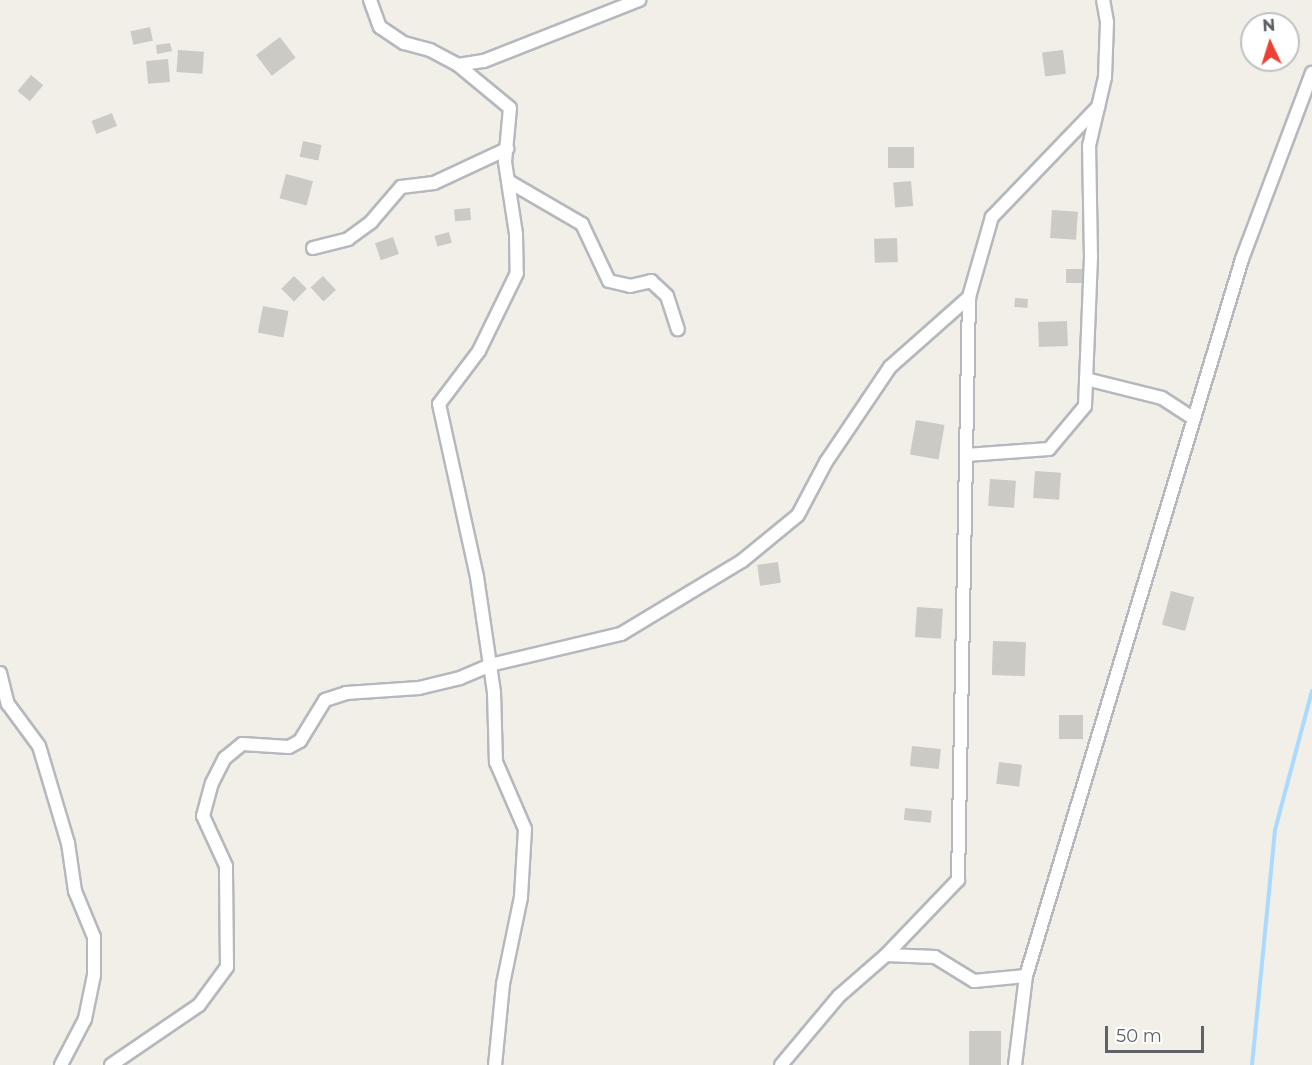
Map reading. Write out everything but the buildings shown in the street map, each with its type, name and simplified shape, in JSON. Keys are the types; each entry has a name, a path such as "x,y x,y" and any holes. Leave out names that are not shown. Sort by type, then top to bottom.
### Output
{"street":[{"path":"370,0 380,27 404,43 430,50 458,65 510,108 507,149 508,181 516,234 517,273 479,351 439,404 477,577 490,665 496,762 525,829 520,897 503,984 495,1065"},
{"path":"458,65 484,61 639,0"},
{"path":"966,455 1049,449 1086,406 1089,146 1105,77 1107,22 1103,0"},
{"path":"1015,1065 1026,976 1242,259 1312,73"},
{"path":"782,1065 839,996 886,955 958,880 969,297 992,217 1098,107"},
{"path":"313,248 348,239 371,222 401,187 434,183 507,149"},
{"path":"508,181 582,225 609,281 630,286 651,281 667,296 678,329"},
{"path":"111,1065 200,1005 227,967 226,866 203,816 212,783 225,758 242,744 289,747 300,741 325,700 419,688 460,678 490,665 621,634 742,561 798,514 826,462 890,367 969,297"},
{"path":"1086,379 1162,398 1194,419"},
{"path":"0,673 8,704 39,746 68,843 75,891 94,937 94,975 85,1019 61,1065"},
{"path":"886,955 934,957 974,981 1026,976"}],"waterway":[{"path":"1252,1065 1275,830 1312,691"}]}
